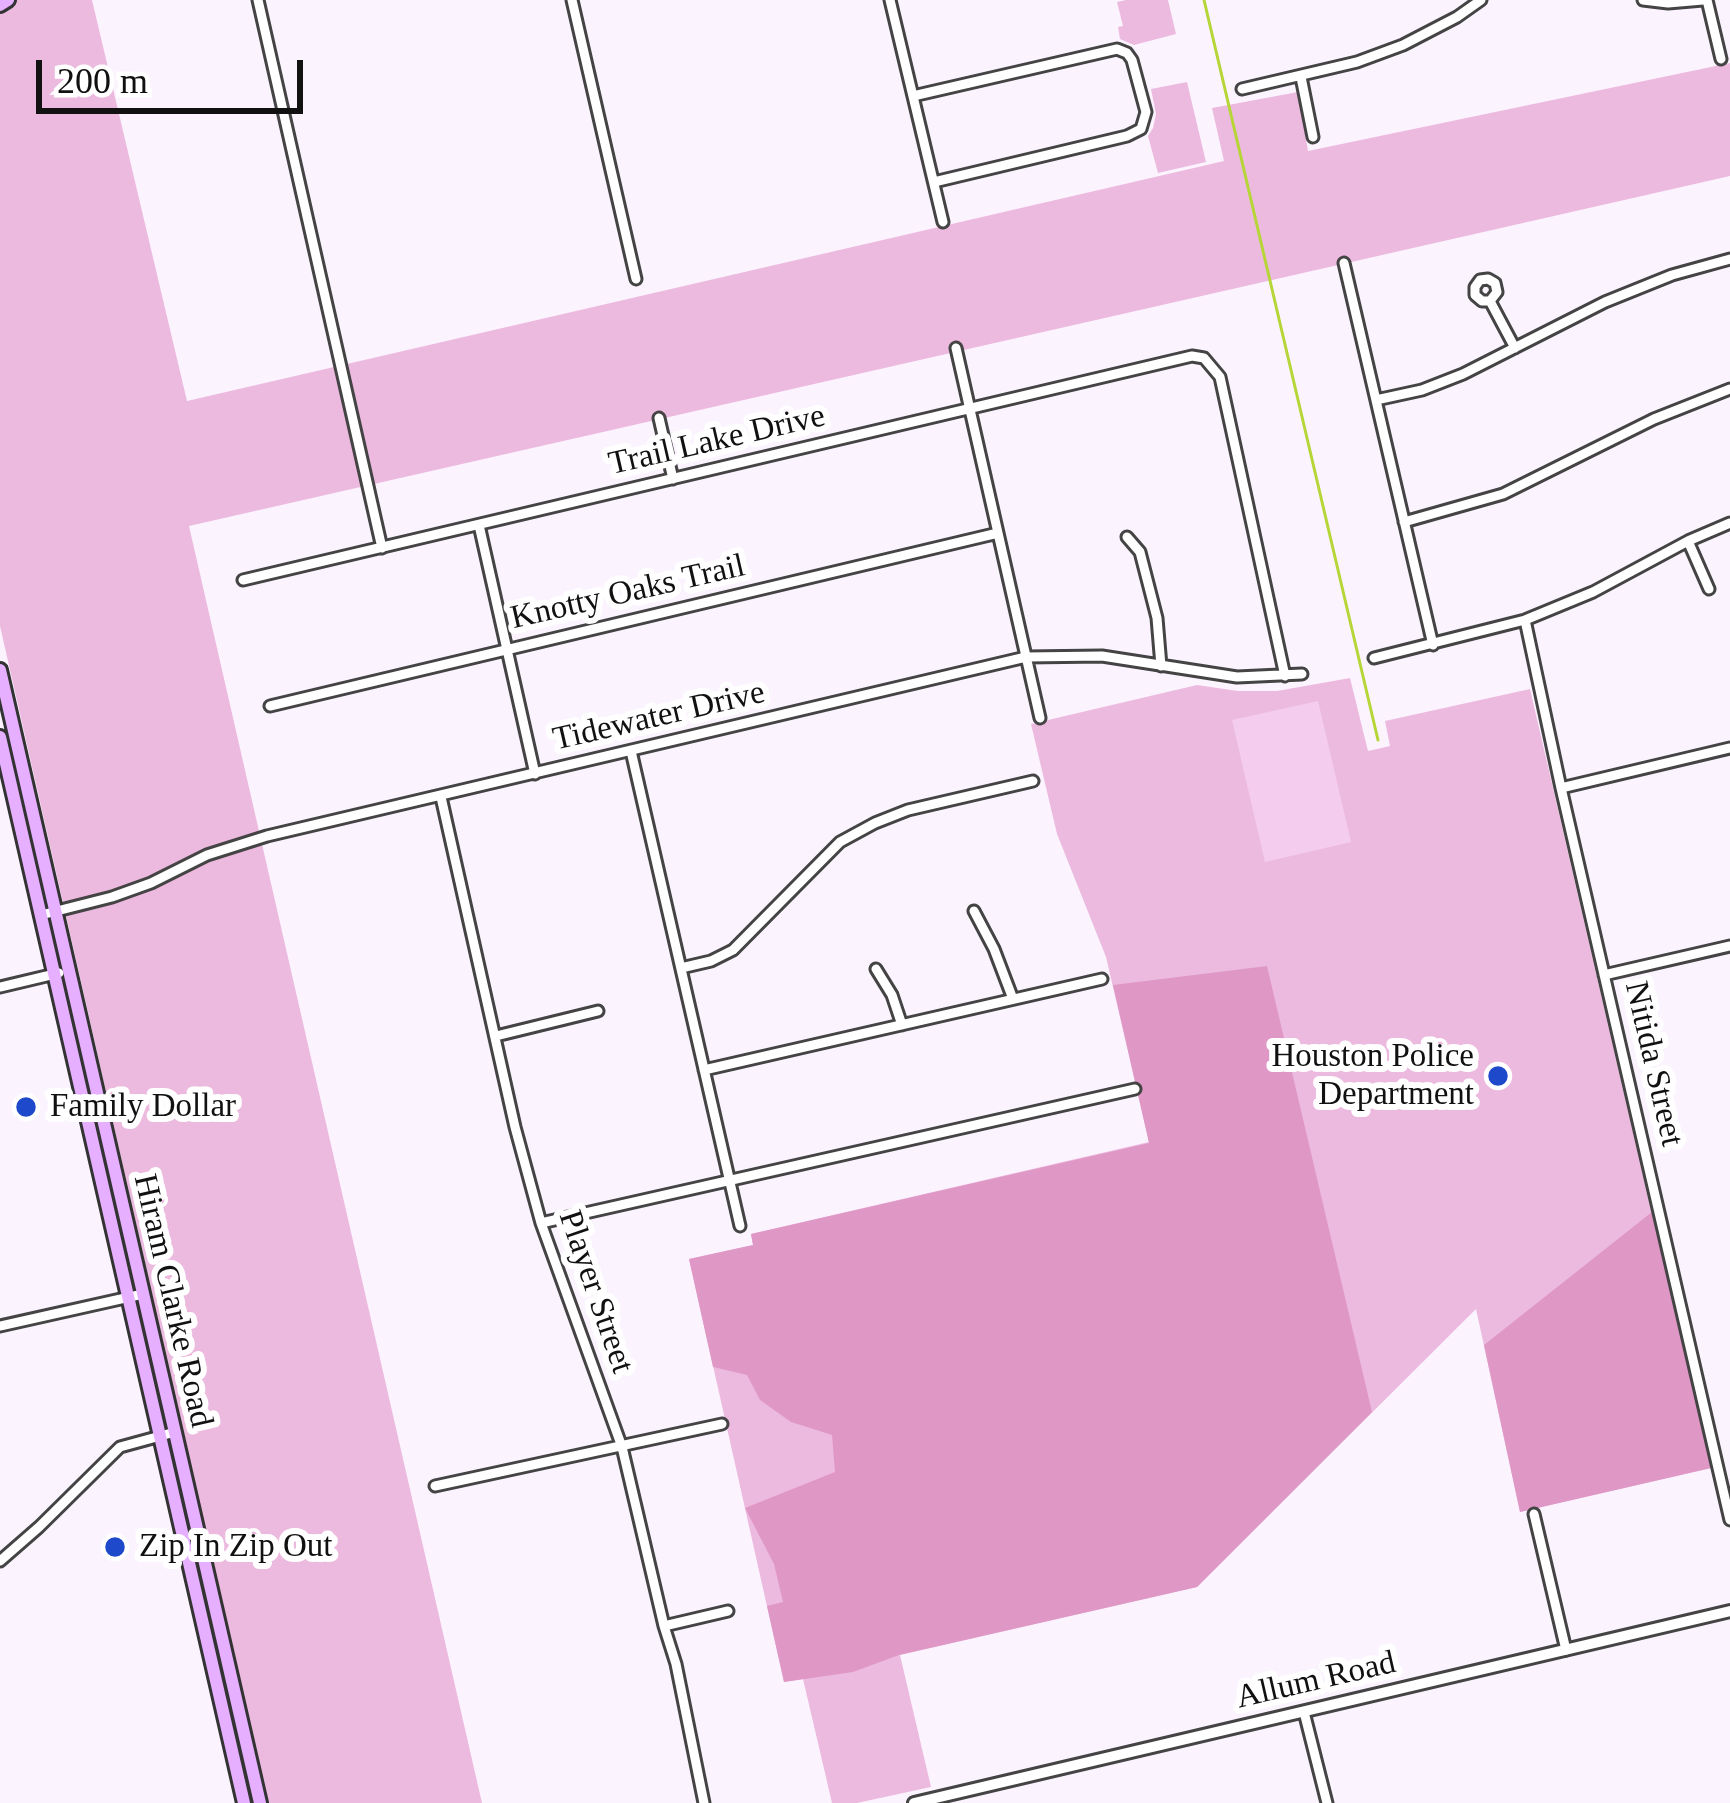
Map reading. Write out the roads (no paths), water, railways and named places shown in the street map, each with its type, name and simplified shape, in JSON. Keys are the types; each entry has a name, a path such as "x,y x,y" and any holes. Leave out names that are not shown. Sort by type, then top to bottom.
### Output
{"main road":[{"path":"0,5 8,0"},
{"name":"Hiram Clarke Road","path":"0,670 13,758 200,1579 218,1692 244,1802"},
{"name":"Hiram Clarke Road","path":"0,737 13,758"},
{"name":"Hiram Clarke Road","path":"200,1579 234,1688 260,1800"},
{"path":"218,1692 234,1688"},
{"path":"244,1802 260,1800"}],"street":[{"path":"258,0 382,548"},
{"path":"572,0 636,279"},
{"path":"890,0 943,222"},
{"path":"1242,89 1357,62 1403,45 1481,0"},
{"path":"1643,0 1705,0 1720,59"},
{"path":"914,95 1107,50 1122,50 1135,64 1146,112 1138,131 934,182"},
{"path":"1301,77 1313,137"},
{"path":"1376,400 1422,391 1622,295 1730,259"},
{"path":"1344,263 1433,645"},
{"path":"1490,301 1515,348"},
{"path":"956,348 1040,718"},
{"name":"Trail Lake Drive","path":"243,580 1192,356 1204,358 1220,377 1286,676"},
{"path":"1404,522 1503,494 1654,419 1730,389"},
{"path":"659,418 674,479"},
{"path":"1374,658 1525,620 1593,592 1730,523"},
{"path":"479,525 535,774"},
{"name":"Knotty Oaks Trail","path":"270,706 998,533"},
{"path":"1127,537 1140,552 1157,619 1160,666"},
{"path":"1688,541 1709,589"},
{"name":"Nitida Street","path":"1525,620 1730,1520"},
{"name":"Tidewater Drive","path":"48,913 112,897 207,855 267,836 1026,657 1102,656 1237,677 1302,674"},
{"path":"1561,788 1730,748"},
{"path":"631,752 740,1226"},
{"path":"681,968 711,962 733,950 840,842 875,823 908,810 1034,782"},
{"name":"Player Street","path":"441,797 515,1127 541,1223 622,1447 676,1664 704,1803"},
{"path":"974,911 1013,999"},
{"path":"1604,975 1730,946"},
{"path":"876,969 892,994 902,1025"},
{"path":"0,987 62,972"},
{"path":"704,1070 1102,979"},
{"path":"496,1036 598,1011"},
{"path":"541,1223 1135,1089"},
{"path":"0,1326 136,1295"},
{"path":"435,1486 722,1424"},
{"path":"0,1561 109,1455 132,1442 167,1434"},
{"path":"1534,1514 1566,1650"},
{"path":"664,1627 728,1611"},
{"name":"Allum Road","path":"914,1803 1730,1611"},
{"path":"1304,1712 1328,1803"}],"waterway":[{"path":"1204,0 1378,740"}],"place":[{"name":"Houston Police Department","path":"1498,1076"},
{"name":"Family Dollar","path":"26,1107"},
{"name":"Zip In Zip Out","path":"115,1547"}]}
